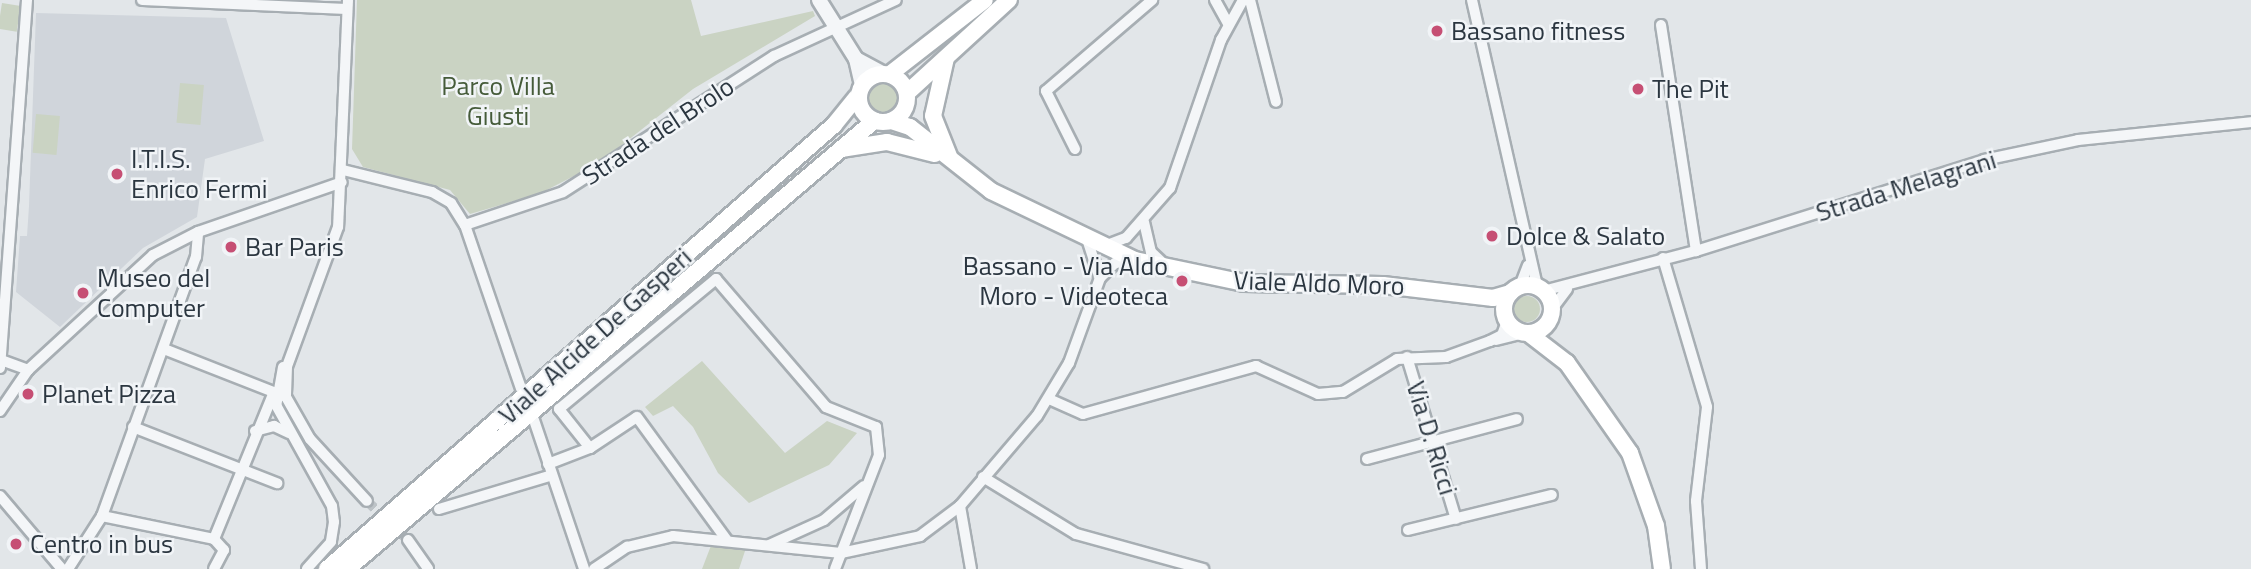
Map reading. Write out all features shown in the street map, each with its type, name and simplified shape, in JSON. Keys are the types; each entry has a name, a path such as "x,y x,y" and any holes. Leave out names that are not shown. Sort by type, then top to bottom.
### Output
{"main road":[{"name":"Viale Alcide De Gasperi","path":"327,569 835,125 859,92 985,0"},
{"name":"Viale Alcide De Gasperi","path":"347,569 831,152 883,121 951,50 1009,0"},
{"path":"951,50 938,74 933,116 952,164"},
{"path":"886,74 907,98"},
{"path":"859,92 883,121"},
{"name":"Viale Aldo Moro","path":"907,98 920,135"},
{"name":"Viale Aldo Moro","path":"883,121 920,135 952,164 1094,245 1170,269 1244,284 1383,285 1461,295 1540,289 1551,312 1567,363 1630,453 1646,490 1662,569"},
{"path":"831,152 887,142 952,164"},
{"path":"1506,318 1515,289"},
{"name":"Viale Aldo Moro","path":"1461,295 1506,318 1567,363"},
{"path":"1526,333 1551,312"}],"street":[{"path":"0,368 4,223 27,0"},
{"path":"142,0 348,4 343,170 338,227 288,366 286,397 310,439 367,501"},
{"path":"819,0 856,59 859,92"},
{"name":"Strada del Brolo","path":"465,225 563,192 754,68 834,25 895,0"},
{"path":"1075,149 1046,91 1152,0"},
{"path":"1216,0 1228,23"},
{"path":"1100,278 1094,245 1144,222 1179,169 1228,23 1243,0"},
{"path":"1250,0 1276,102"},
{"path":"1472,0 1528,262 1540,289"},
{"path":"1661,24 1696,251"},
{"path":"856,59 886,74"},
{"name":"Strada Melagrani","path":"1540,289 1570,286 1603,271 1696,251 1984,160 2078,140 2251,122"},
{"path":"343,170 443,196 465,225 521,389"},
{"path":"0,411 28,370 153,256 198,232 342,182"},
{"path":"1144,222 1151,252 1170,269"},
{"path":"214,539 338,227"},
{"path":"68,569 102,516 164,349 198,232"},
{"path":"1662,258 1707,407 1696,501 1701,569"},
{"path":"594,569 649,539 726,539 841,553 920,536 960,506 1049,399 1100,278 1115,263 1135,260"},
{"path":"1515,289 1528,262"},
{"path":"590,448 559,409 716,279 827,407 876,427 879,456 835,569"},
{"name":"Strada Melagrani","path":"1551,312 1570,286"},
{"path":"1049,399 1083,414 1256,366 1318,394 1343,392 1407,357 1446,357 1490,341 1502,335 1506,318"},
{"path":"1490,341 1526,333"},
{"path":"164,349 274,392 289,433 332,506 331,542 307,569"},
{"name":"Via D. Ricci","path":"1407,357 1437,440 1456,519"},
{"path":"1,360 28,370"},
{"path":"439,509 550,470 637,417 726,539"},
{"path":"1367,459 1517,419"},
{"path":"534,420 584,569"},
{"path":"255,431 274,426 289,433"},
{"path":"133,427 277,483"},
{"path":"983,477 1076,534 1203,569"},
{"path":"769,545 824,520 866,484"},
{"path":"1408,530 1552,495"},
{"path":"0,496 62,569"},
{"path":"960,506 971,569"},
{"path":"102,516 214,539 224,550 214,569"},
{"path":"408,540 429,569"}],"shaded area":[{"name":"I.T.I.S. Enrico Fermi","path":"36,13 226,18 264,141 205,159 197,217 143,248 60,327 16,292 20,236 27,236"}],"green space":[{"name":"Parco Villa Giusti","path":"357,0 691,0 701,36 813,11 815,16 693,89 599,163 541,193 470,214 450,190 363,167 352,149"},
{"path":"2,3 21,6 17,32 0,29"},
{"path":"180,83 204,85 200,125 177,123"},
{"path":"884,83 890,84 898,92 898,104 890,112 884,113 878,112 870,104 869,98 870,92 878,84"},
{"path":"36,114 60,116 57,155 33,153"},
{"path":"1527,296 1536,300 1540,309 1536,318 1527,322 1518,318 1514,309 1518,300"},
{"path":"702,361 785,453 827,421 857,433 829,465 749,503 718,473 693,427 673,406 653,416 645,407"},
{"path":"712,543 746,548 739,569 702,569"}],"tunnel":[{"path":"367,501 408,540"}],"place":[{"name":"Bassano fitness","path":"1437,31"},
{"name":"The Pit","path":"1638,89"},
{"name":"I.T.I.S. Enrico Fermi","path":"117,174"},
{"name":"Dolce & Salato","path":"1492,236"},
{"name":"Bar Paris","path":"231,247"},
{"name":"Bassano - Via Aldo Moro - Videoteca","path":"1182,281"},
{"name":"Museo del Computer","path":"83,293"},
{"name":"Planet Pizza","path":"28,394"},
{"name":"Centro in bus","path":"16,544"}]}
